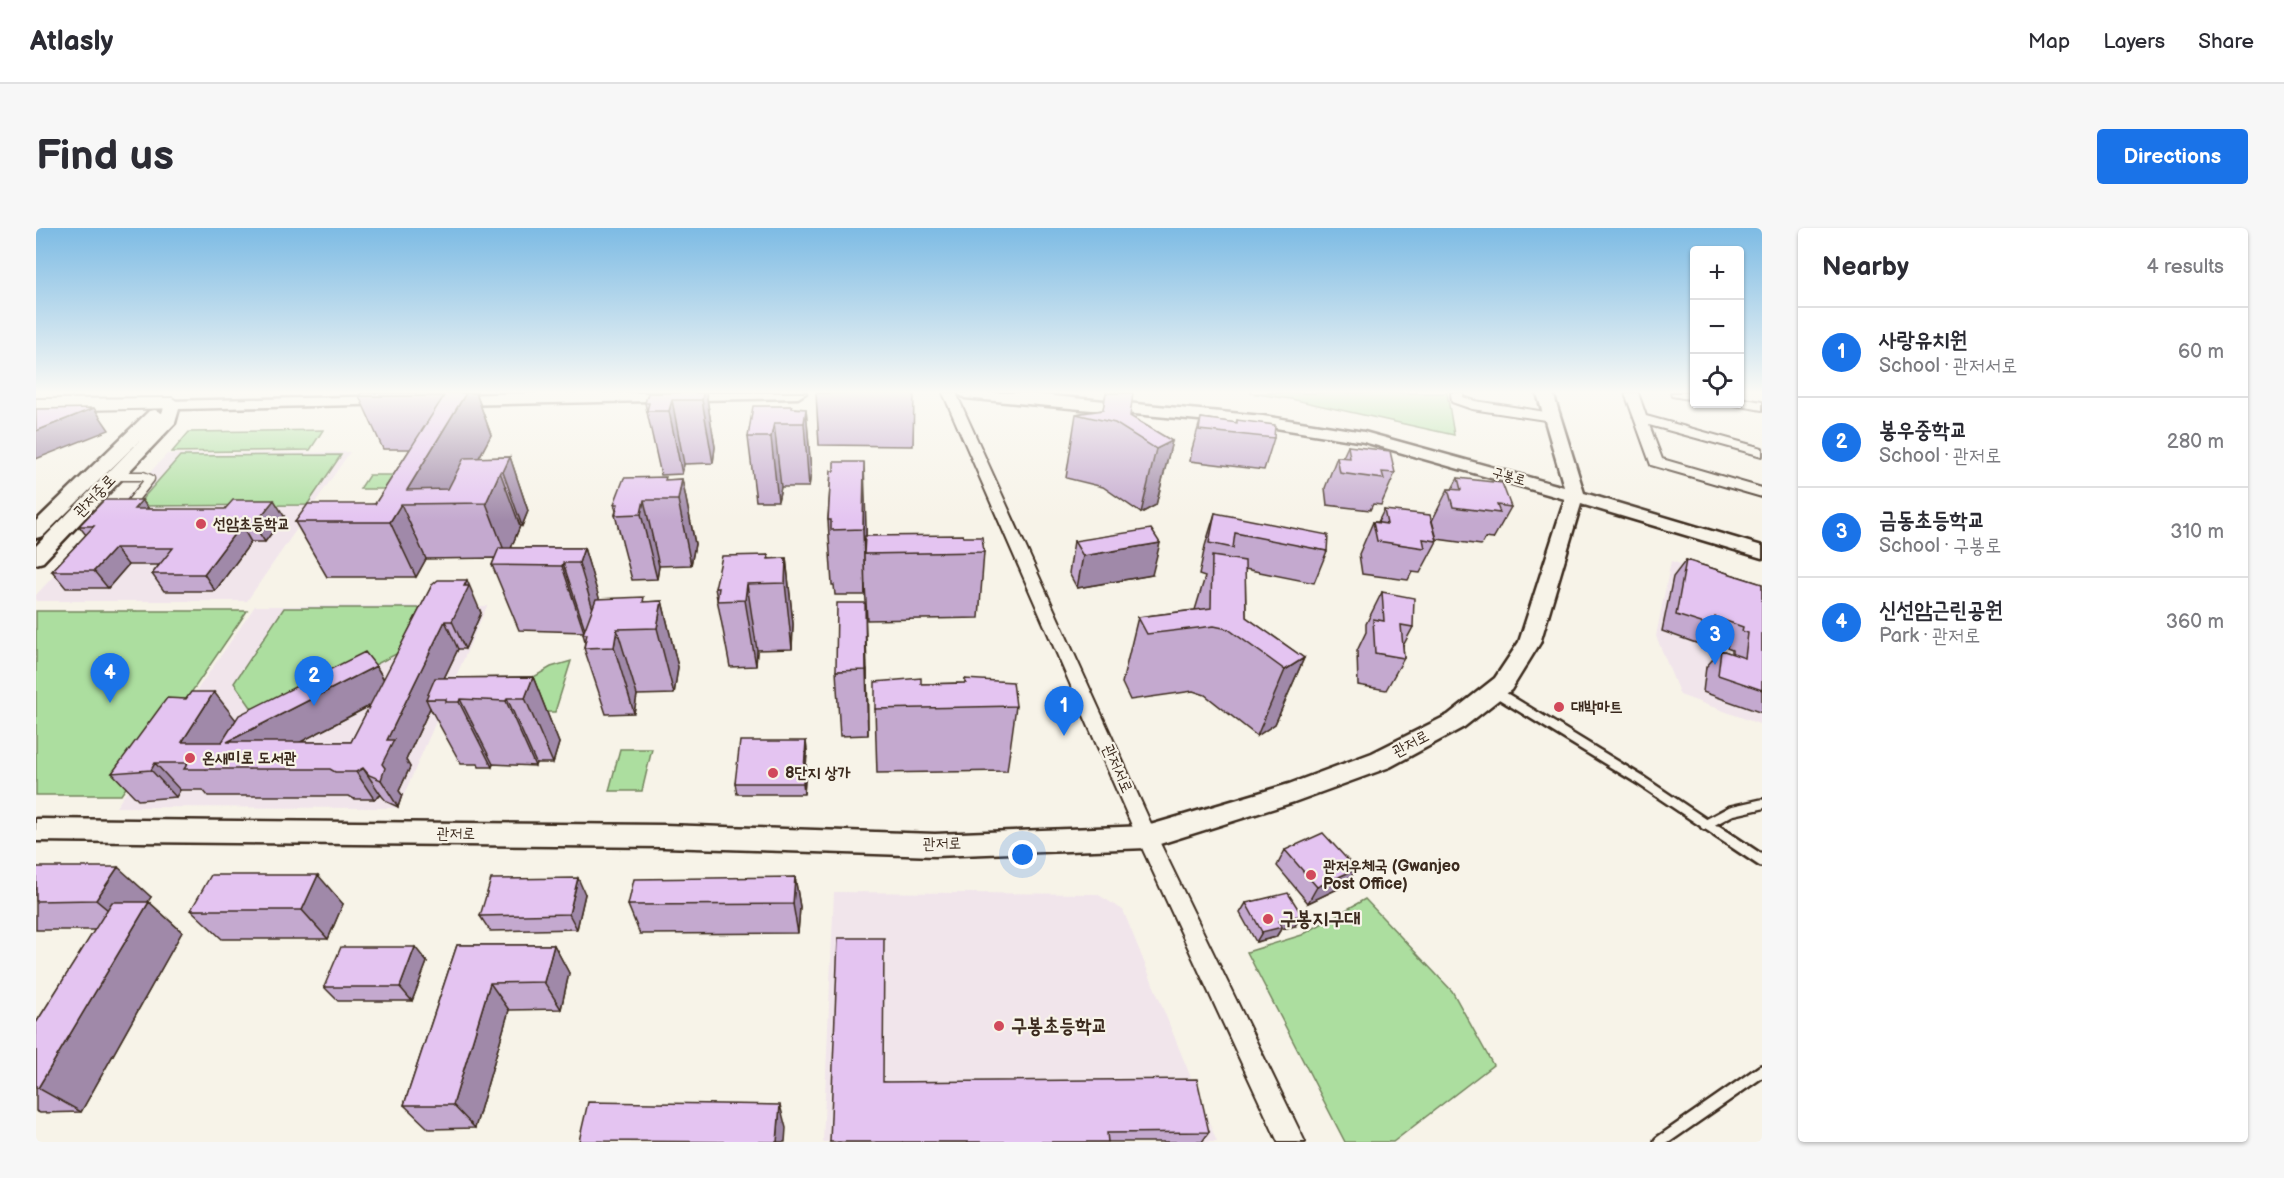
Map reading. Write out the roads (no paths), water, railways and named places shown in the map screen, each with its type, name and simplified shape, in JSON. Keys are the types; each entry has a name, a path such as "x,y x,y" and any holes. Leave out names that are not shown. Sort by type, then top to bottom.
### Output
{"street":[{"name":"관저중로","path":"36,532 131,436"},
{"name":"관저중로","path":"36,558 153,436"},
{"name":"관저서로","path":"968,436 1148,837 1292,1142"},
{"name":"구봉로","path":"1355,436 1575,495 1762,552"},
{"path":"1558,436 1575,495"},
{"path":"1647,436 1656,462 1762,493"},
{"path":"1702,436 1762,452"},
{"name":"관저로","path":"36,830 664,836 935,845 1148,837 1294,792 1381,760 1456,721 1496,692 1520,660 1529,643 1575,495"}],"lane":[{"path":"114,476 143,476 150,479 125,510"},
{"path":"1496,692 1640,780 1762,861"},
{"path":"1705,825 1731,811 1762,804"},
{"path":"1660,1142 1762,1071"}],"place":[{"name":"선암초등학교","path":"201,524"},
{"name":"금동초등학교","path":"1715,665"},
{"name":"신선암근린공원","path":"110,703"},
{"name":"봉우중학교","path":"314,706"},
{"name":"대박마트","path":"1559,707"},
{"name":"사랑유치원","path":"1064,736"},
{"name":"온새미로 도서관","path":"190,758"},
{"name":"8단지 상가","path":"773,773"},
{"name":"관저우체국 (Gwanjeo Post Office)","path":"1311,875"},
{"name":"구봉지구대","path":"1268,919"},
{"name":"구봉초등학교","path":"999,1026"}]}
